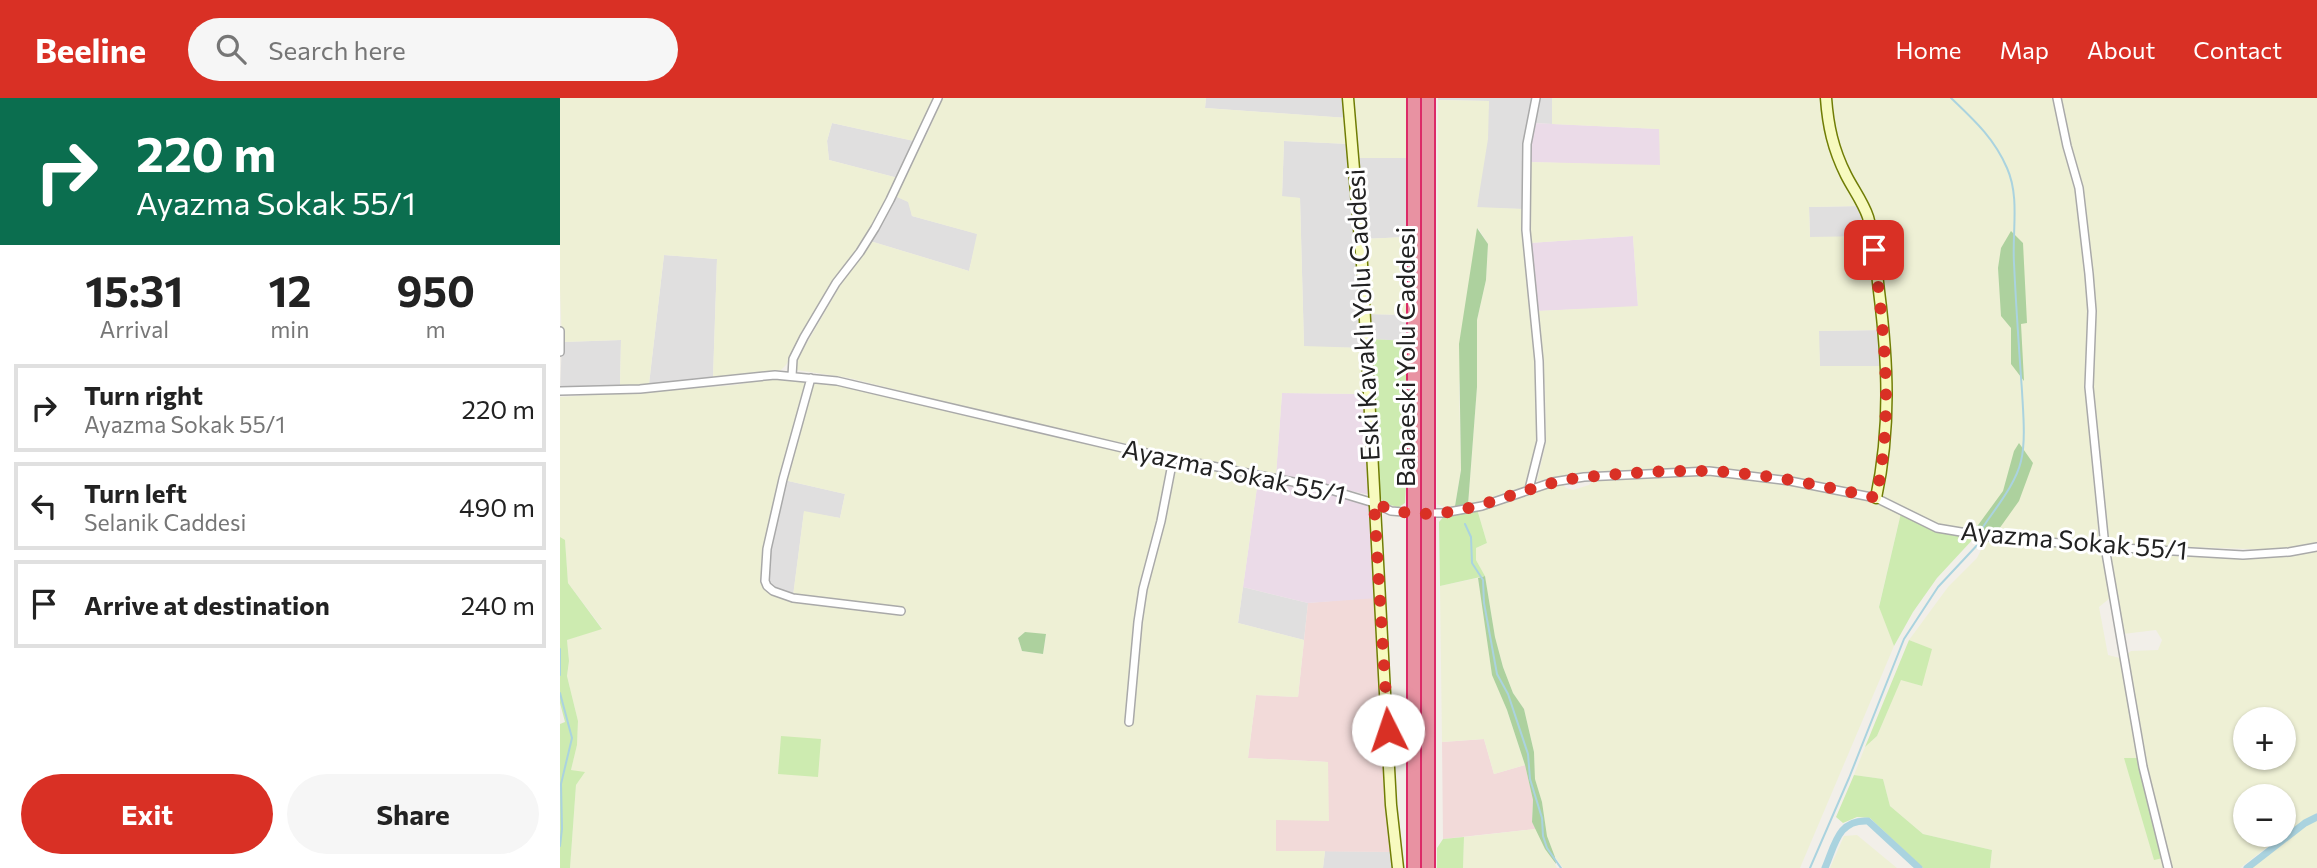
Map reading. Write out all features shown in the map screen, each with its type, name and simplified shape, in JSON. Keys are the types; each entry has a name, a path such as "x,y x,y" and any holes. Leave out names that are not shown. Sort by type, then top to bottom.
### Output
{"highway":[{"name":"Babaeski Yolu Caddesi","path":"1414,868 1415,98"},
{"name":"Babaeski Yolu Caddesi","path":"1428,868 1429,98"}],"street":[{"path":"792,376 793,359 804,337 836,283 875,228 938,98"},
{"name":"Eski Kavaklı Yolu Caddesi","path":"1349,98 1362,264 1391,805 1398,868"},
{"path":"1529,489 1541,441 1538,353 1526,230 1527,145 1536,98"},
{"path":"1826,98 1834,148 1868,216 1884,327 1888,399 1884,459 1876,498"},
{"path":"2057,98 2079,188 2089,274 2092,311 2089,387 2105,547 2143,767 2168,868"},
{"path":"560,331 560,352"},
{"name":"Ayazma Sokak 55/1","path":"560,391 640,389 775,375 837,381 1173,459 1324,488 1391,511 1443,513 1482,506 1553,482 1584,477 1709,471 1790,481 1876,498 1937,528 1991,537 2243,555 2317,547"},
{"path":"811,378 767,549 765,581 773,591 793,598 901,611"},
{"path":"1129,722 1143,589 1161,521 1173,459"}],"shaded area":[{"path":"1206,98 1343,98 1347,118 1205,108"},
{"path":"1438,98 1533,98 1523,209 1477,208 1489,101"},
{"path":"1538,98 1553,98 1552,124 1533,123"},
{"path":"832,123 914,141 898,178 829,160 827,141"},
{"path":"1533,123 1660,129 1660,166 1528,162"},
{"path":"1284,141 1350,144 1363,348 1304,347 1300,198 1282,197"},
{"path":"1358,158 1407,158 1407,237 1363,239"},
{"path":"895,196 909,202 912,216 978,234 969,271 870,241"},
{"path":"1860,206 1866,218 1869,236 1810,238 1809,207"},
{"path":"1633,236 1638,307 1537,311 1529,243"},
{"path":"664,255 717,259 713,378 649,384"},
{"path":"1368,314 1407,315 1408,341 1370,339"},
{"path":"1882,330 1884,366 1820,366 1818,331"},
{"path":"621,340 620,386 560,390 562,342"},
{"path":"1282,393 1364,394 1370,495 1276,475"},
{"path":"784,480 845,494 840,518 804,512 793,596 777,591 767,581 766,570"},
{"path":"1258,480 1325,491 1363,501 1371,507 1378,598 1308,603 1243,587"},
{"path":"1243,587 1308,603 1304,640 1238,623"},
{"path":"1377,597 1394,852 1275,851 1276,820 1328,762 1248,758 1256,695 1298,697 1308,603"},
{"path":"1484,739 1494,774 1525,765 1533,800 1532,822 1536,829 1443,839 1442,742"},
{"path":"1325,851 1394,852 1395,868 1323,868"}],"green space":[{"path":"560,98 936,99 914,141 832,123 827,141 829,160 898,178 878,218 836,279 781,370 713,378 717,259 664,255 649,384 620,386 621,340 562,342"},
{"path":"942,98 1206,98 1205,108 1347,118 1350,144 1284,141 1282,196 1300,198 1304,346 1363,348 1364,394 1282,393 1276,475 1045,427 849,378 797,370 797,360 841,284 870,241 969,271 977,234 912,216 908,202 895,196 929,130"},
{"path":"1352,98 1407,98 1407,158 1358,158"},
{"path":"1552,98 1824,98 1825,124 1860,206 1809,207 1810,237 1869,236 1882,330 1819,331 1820,366 1884,366 1885,399 1874,496 1796,480 1710,467 1585,472 1537,481 1546,442 1545,387 1537,311 1638,306 1633,236 1529,243 1528,162 1660,165 1659,129 1552,124"},
{"path":"1829,98 2054,98 2076,189 2089,310 2092,430 2099,544 1973,532 1938,524 1878,497 1888,459 1891,392 1889,337 1879,250 1837,148"},
{"path":"2059,98 2317,98 2317,545 2288,549 2250,549 2106,544 2091,383 2095,310"},
{"path":"1438,100 1489,101 1488,139 1477,207 1523,209 1532,307 1538,436 1535,461 1526,486 1468,505 1477,387 1477,320 1486,280 1488,244 1478,228 1459,386 1461,470 1455,506 1444,507 1437,504"},
{"path":"1477,228 1488,244 1486,280 1477,320 1477,387 1468,505 1455,506 1461,470 1459,344"},
{"path":"2011,231 2023,243 2027,323 2021,324 2024,381 2011,364 2011,328 2001,316 1998,268 2001,248"},
{"path":"1407,237 1407,315 1368,314 1363,239"},
{"path":"1370,339 1408,341 1409,432 1405,503 1399,507 1384,504 1378,492"},
{"path":"773,378 808,383 780,479 762,577 766,589 793,601 817,601 905,612 793,596 804,511 840,518 845,494 784,480 813,382 840,385 1170,462 1166,491 1141,588 1127,723 1130,723 1139,622 1175,463 1258,480 1238,623 1304,640 1298,697 1256,695 1248,758 1328,762 1329,821 1276,820 1276,851 1325,851 1323,868 570,868 576,785 584,773 571,770 577,745 578,721 567,676 567,640 602,628 568,583 565,541 560,537 560,397 735,385","holes":["1025,632 1046,635 1043,654 1022,651 1018,638"]},
{"path":"2019,443 2033,463 2019,501 1994,536 1973,532 2003,491 2014,451"},
{"path":"1706,474 1820,489 1875,500 1901,513 1879,606 1894,646 1800,868 1563,868 1555,857 1547,836 1542,802 1535,779 1534,752 1524,709 1513,693 1503,667 1485,576 1476,560 1476,548 1487,543 1477,509 1562,484 1573,490 1589,485 1593,480"},
{"path":"1477,509 1487,543 1476,548 1476,560 1485,576 1440,586 1439,522 1444,516"},
{"path":"1901,513 1975,537 1937,578 1913,612 1894,646 1879,607"},
{"path":"560,537 565,540 568,583 602,629 567,640 567,676 578,721 577,745 571,770 585,772 576,785 570,868 560,868 560,724 565,722 560,703"},
{"path":"1986,540 2102,550 2110,598 2099,607 2108,655 2120,658 2139,758 2125,758 2154,859 2163,858 2165,868 1990,868 1992,850 1923,834 1890,806 1883,779 1854,775 1865,747 1877,736 1901,679 1921,686 1931,649 1909,640 1948,587 1977,558"},
{"path":"2107,550 2297,554 2317,551 2317,813 2296,826 2296,784 2233,784 2233,847 2267,847 2240,868 2171,868 2145,766 2126,655 2131,651 2158,650 2162,640 2156,630 2123,634"},
{"path":"1485,576 1503,667 1513,693 1524,709 1534,752 1535,779 1556,864 1545,849 1532,822 1533,800 1525,765 1492,675 1478,578"},
{"path":"1478,578 1492,674 1525,765 1494,774 1484,739 1442,742 1440,586"},
{"path":"1025,632 1046,634 1043,654 1022,651 1018,638"},
{"path":"1909,640 1932,649 1922,686 1901,680 1877,736 1865,747"},
{"path":"781,736 821,739 818,777 778,774"},
{"path":"2124,758 2139,758 2163,858 2154,860"},
{"path":"1854,775 1883,779 1890,806 1923,834 1992,850 1990,868 1923,868 1870,818 1857,817 1843,823 1836,817"},
{"path":"2317,820 2317,868 2251,868 2278,847 2296,847 2296,833"},
{"path":"1536,829 1557,868 1463,868 1464,837"},
{"path":"1857,835 1897,868 1830,868 1844,836"},
{"path":"1464,837 1463,868 1437,868 1437,848 1443,839"}],"waterway":[{"path":"1951,98 1990,138 2007,168 2014,203 2014,263 2023,444 2021,461 2014,479 1981,530"},
{"path":"1465,524 1471,537 1472,563 1483,580 1484,603 1497,674 1508,694 1528,754 1530,779 1542,818 1543,836 1547,848 1561,868"},
{"path":"1810,868 1904,639 1938,587 1981,541"},
{"path":"560,649 560,675"},
{"path":"560,693 572,738 561,784 560,846"},
{"path":"2247,868 2305,823 2317,817"},
{"path":"1825,868 1835,842 1844,829 1850,824 1868,821 1919,868"}],"route":[{"path":"1388,730 1374,503 1391,511 1443,513 1482,506 1553,482 1584,477 1709,471 1790,481 1876,498 1884,459 1888,399 1884,327 1874,250"}]}
